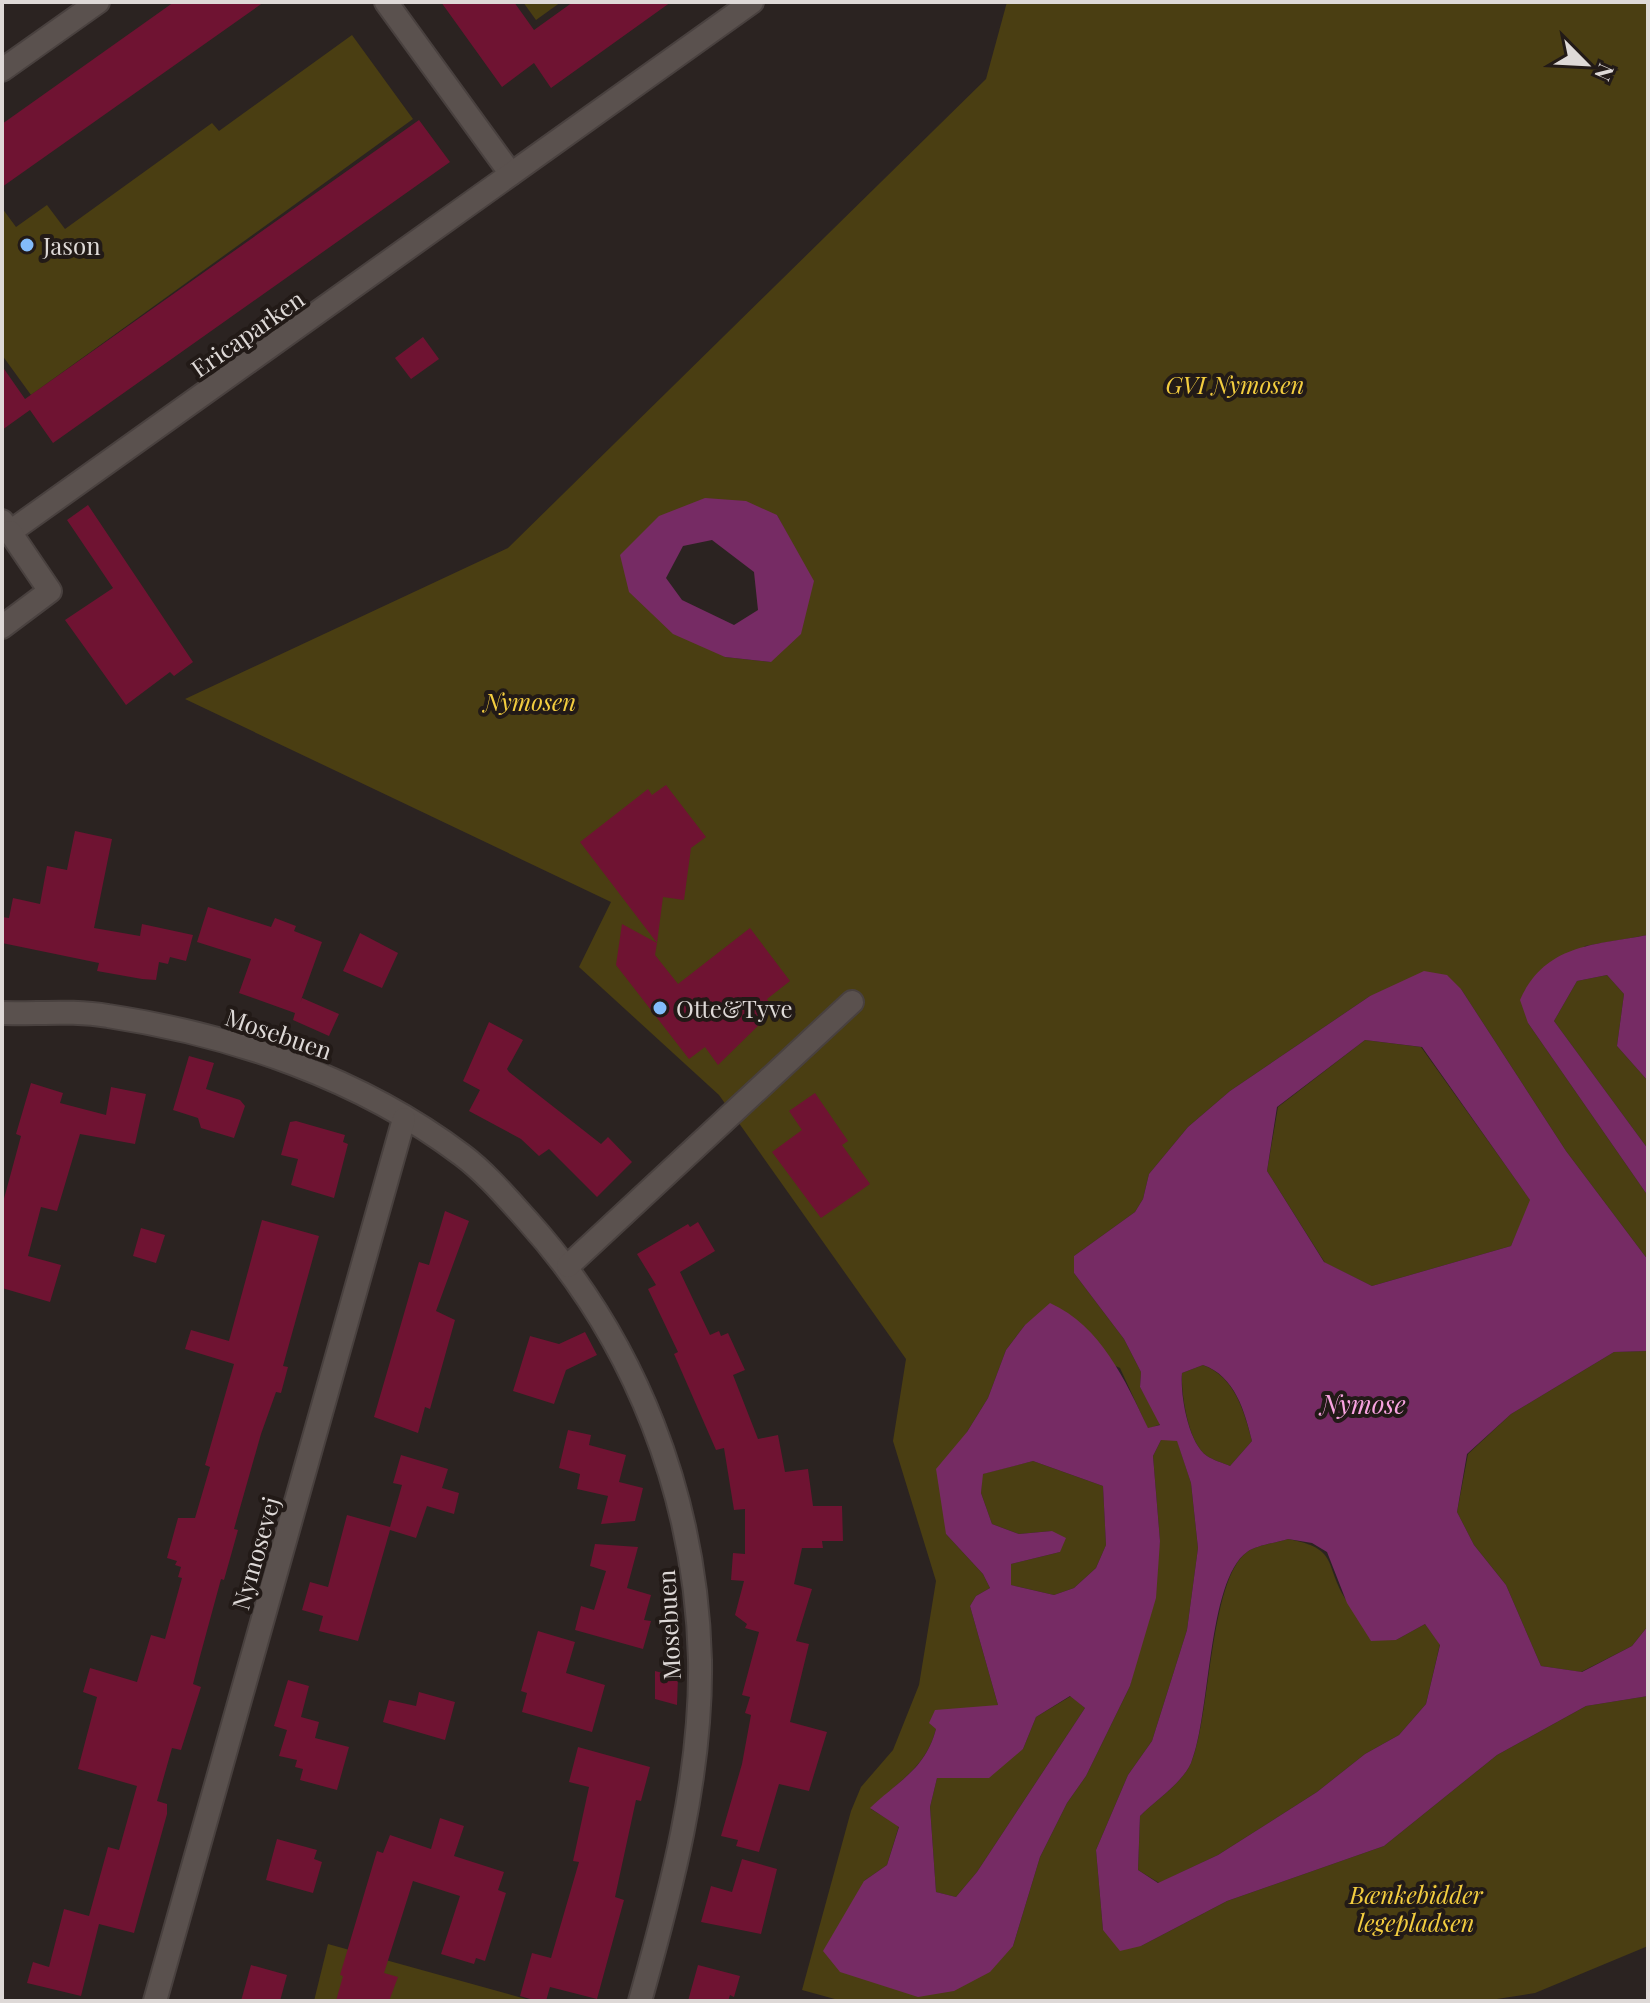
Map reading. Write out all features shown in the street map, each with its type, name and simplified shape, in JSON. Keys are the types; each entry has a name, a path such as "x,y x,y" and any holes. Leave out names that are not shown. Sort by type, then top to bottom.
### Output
{"street":[{"path":"2,70 98,2"},
{"path":"386,2 511,174"},
{"name":"Ericaparken","path":"2,627 50,591 6,526 752,2"},
{"path":"568,1266 852,1002"},
{"name":"Mosebuen","path":"2,1013 105,1015 210,1037 318,1072 404,1119 463,1156 568,1266 619,1345 664,1449 689,1544 700,1660 692,1769 672,1890 640,2001"},
{"name":"Nymosevej","path":"155,2001 404,1119"}],"green space":[{"path":"523,2 561,2 536,20"},
{"path":"1007,2 1648,2 1648,935 1585,946 1528,1023 1648,1196 1648,1260 1566,1151 1461,989 1370,996 1230,1091 1188,1127 1149,1174 1143,1199 1135,1212 1074,1256 1074,1273 1124,1339 1141,1372 1140,1387 1161,1424 1148,1429 1120,1368 1025,1325 1006,1350 988,1398 967,1432 946,1534 983,1574 990,1588 976,1596 970,1606 998,1705 936,1729 918,1765 871,1809 899,1826 887,1865 864,1881 1013,1946 1040,1857 1067,1803 1086,1776 1130,1686 1160,1541 1153,1456 1161,1440 1177,1440 1191,1483 1198,1548 1187,1630 1152,1741 1128,1775 1096,1850 1103,1930 1141,1946 1227,1901 1384,1846 1497,1755 1586,1706 1648,1696 1648,1946 1535,1993 1484,2001 842,2001 802,1990 851,1811 861,1787 893,1750 919,1685 936,1581 893,1441 906,1359 719,1095 579,967 611,902 185,699 508,548 986,79","holes":["777,515 793,545 771,662 725,657 620,555"]},
{"path":"352,35 413,119 31,395 2,355 2,208 16,227 47,205 65,229 212,123 219,131"},
{"path":"1607,975 1624,994 1617,1046 1648,1081 1648,1149 1554,1021 1577,981"},
{"path":"1365,1040 1421,1047 1531,1201 1511,1246 1372,1286 1325,1263 1267,1171 1278,1107"},
{"path":"1648,1351 1648,1626 1632,1646 1581,1672 1541,1666 1506,1585 1474,1545 1457,1512 1468,1454 1511,1414 1614,1352"},
{"path":"1203,1365 1214,1370 1230,1386 1241,1407 1252,1441 1230,1466 1200,1450 1190,1430 1182,1373"},
{"path":"1033,1461 1103,1486 1106,1545 1096,1568 1074,1588 1054,1595 1010,1585 1011,1564 1060,1552 1052,1531 1019,1534 992,1524 981,1493 982,1474"},
{"path":"1288,1539 1305,1543 1324,1554 1351,1607 1396,1640 1425,1624 1440,1644 1426,1704 1399,1735 1365,1754 1317,1792 1218,1855 1159,1883 1138,1870 1140,1816 1175,1784 1191,1763 1198,1742 1218,1619 1235,1567 1247,1552"},
{"path":"1071,1696 1085,1708 977,1872 956,1897 936,1892 930,1807 937,1778 1023,1749 1036,1717"},
{"path":"328,1944 533,2001 314,2001"}],"water":[{"path":"705,498 746,501 777,515 814,581 801,634 771,662 725,657 673,634 629,592 620,555 659,516","holes":["712,540 754,572 758,610 734,625 682,600 666,578 683,546"]},
{"path":"1648,935 1648,1081 1617,1046 1624,994 1607,975 1577,981 1554,1021 1648,1149 1648,1196 1528,1023 1520,1000 1530,982 1557,957 1590,945"},
{"name":"Nymose","path":"1424,971 1447,975 1461,989 1566,1151 1648,1260 1648,1351 1614,1352 1511,1414 1467,1454 1457,1512 1474,1545 1506,1585 1541,1666 1582,1672 1632,1646 1648,1626 1648,1696 1586,1706 1497,1755 1384,1846 1227,1901 1141,1946 1120,1951 1103,1930 1096,1850 1128,1775 1152,1741 1187,1630 1198,1548 1191,1483 1177,1441 1161,1440 1153,1456 1160,1541 1156,1598 1130,1686 1086,1776 1067,1803 1040,1857 1013,1946 990,1972 954,1991 918,1997 840,1972 823,1951 864,1881 887,1865 899,1827 870,1808 909,1774 925,1755 936,1729 929,1723 935,1710 998,1705 970,1606 976,1596 990,1588 983,1574 946,1534 936,1469 967,1432 988,1398 1006,1350 1025,1325 1050,1303 1084,1325 1110,1356 1148,1428 1160,1425 1140,1387 1141,1372 1124,1339 1074,1273 1074,1256 1135,1212 1143,1199 1149,1174 1188,1127 1230,1091 1370,996","holes":["1365,1040 1422,1047 1530,1200 1511,1246 1372,1286 1324,1262 1267,1171 1277,1107","1203,1365 1223,1377 1237,1396 1252,1441 1230,1466 1200,1450 1190,1430 1184,1405 1182,1373","1033,1461 1103,1486 1106,1545 1096,1568 1074,1588 1054,1595 1011,1585 1011,1564 1060,1552 1066,1538 1052,1531 1019,1534 992,1524 981,1493 983,1474","1288,1539 1312,1543 1327,1552 1347,1603 1371,1641 1396,1640 1425,1624 1440,1645 1426,1704 1399,1735 1365,1754 1317,1792 1218,1855 1158,1883 1138,1870 1140,1816 1175,1784 1191,1763 1198,1741 1224,1590 1234,1567 1247,1552","1070,1696 1085,1708 977,1872 956,1897 936,1892 930,1807 937,1778 989,1778 1023,1749 1036,1717"]}],"building":[{"path":"174,2 264,2 2,187 2,124"},
{"path":"441,2 514,2 534,30 573,2 671,2 551,88 534,63 502,87"},
{"path":"419,120 450,162 53,443 30,410 2,430 2,366 25,399"},
{"path":"423,337 439,359 411,379 395,358"},
{"path":"88,505 193,662 174,676 170,672 126,705 65,620 113,588 67,520"},
{"path":"666,785 706,837 691,848 684,900 663,897 657,943 580,842 648,789 652,795"},
{"path":"75,831 112,839 94,928 140,936 142,924 193,935 186,961 170,957 168,964 159,962 156,980 142,979 97,971 99,963 2,943 2,917 9,918 13,898 40,904 47,866 67,870"},
{"path":"208,907 271,927 275,918 296,926 294,931 322,942 300,1003 302,998 339,1014 329,1036 293,1020 295,1013 239,993 251,959 197,942"},
{"path":"622,924 657,943 655,955 678,984 750,928 790,981 767,999 771,1005 760,1014 764,1020 718,1065 705,1047 689,1059 616,965"},
{"path":"360,933 398,953 382,988 343,971"},
{"path":"489,1022 523,1040 507,1069 509,1072 601,1144 608,1137 632,1162 597,1197 549,1149 539,1156 521,1139 469,1111 480,1090 463,1081"},
{"path":"189,1056 214,1063 206,1089 240,1100 245,1106 234,1138 201,1128 198,1118 173,1110"},
{"path":"31,1083 63,1093 60,1103 106,1115 111,1087 146,1094 135,1144 80,1134 57,1211 41,1207 28,1256 61,1265 50,1302 2,1288 2,1206 21,1136 16,1134"},
{"path":"815,1093 848,1141 842,1145 870,1184 821,1218 772,1152 802,1130 789,1111"},
{"path":"290,1122 345,1135 343,1142 348,1144 334,1198 291,1185 298,1159 281,1155"},
{"path":"445,1211 469,1221 436,1311 455,1320 430,1409 425,1407 418,1433 374,1417 419,1262 429,1265"},
{"path":"262,1220 319,1236 283,1366 288,1367 281,1393 276,1392 261,1434 234,1529 238,1530 199,1660 193,1684 201,1687 181,1750 172,1748 157,1801 167,1804 167,1814 134,1933 99,1924 81,1996 27,1983 33,1962 49,1967 64,1909 89,1916 108,1847 119,1850 137,1786 78,1769 97,1697 83,1692 90,1668 137,1682 151,1635 165,1639 182,1578 178,1577 181,1567 175,1565 177,1561 167,1558 178,1518 195,1518 210,1467 205,1465 234,1364 185,1349 191,1330 229,1341"},
{"path":"698,1222 715,1251 680,1272 710,1335 719,1331 721,1336 728,1333 745,1370 733,1375 758,1439 778,1435 785,1472 808,1469 813,1506 842,1506 843,1541 822,1541 823,1548 802,1548 794,1584 812,1589 796,1641 809,1644 790,1722 827,1732 809,1791 779,1784 759,1852 736,1846 738,1840 721,1836 742,1764 751,1715 745,1713 750,1697 742,1695 759,1632 745,1628 747,1624 735,1615 744,1581 731,1580 733,1553 745,1554 745,1509 734,1510 724,1448 716,1450 674,1354 678,1352 648,1289 656,1285 637,1254 688,1224 690,1227"},
{"path":"141,1228 165,1235 156,1263 133,1256"},
{"path":"585,1332 597,1355 566,1370 554,1404 513,1391 530,1336 559,1344"},
{"path":"568,1430 591,1435 589,1445 626,1455 619,1482 643,1488 635,1521 601,1524 608,1496 577,1489 580,1474 559,1468"},
{"path":"401,1455 448,1469 442,1488 459,1493 454,1514 427,1506 416,1538 390,1530 358,1641 319,1631 323,1616 302,1610 310,1582 328,1587 347,1515 390,1527 402,1485 393,1483"},
{"path":"595,1544 638,1547 627,1588 651,1595 644,1620 651,1621 643,1649 575,1630 581,1606 594,1610 606,1571 590,1566"},
{"path":"538,1631 575,1642 566,1673 605,1685 592,1732 522,1712 527,1693 521,1691"},
{"path":"655,1671 678,1677 677,1705 655,1699"},
{"path":"288,1680 309,1686 301,1717 319,1722 315,1738 349,1747 337,1790 300,1780 303,1769 295,1767 297,1760 279,1756 287,1730 274,1726"},
{"path":"419,1692 455,1702 445,1740 383,1722 389,1700 416,1706"},
{"path":"578,1747 650,1767 641,1801 636,1800 615,1897 624,1900 597,1999 550,1987 546,2001 537,2001 520,1996 532,1953 551,1958 579,1862 573,1861 589,1787 569,1782"},
{"path":"440,1818 464,1826 454,1856 504,1872 498,1890 506,1893 485,1961 476,1958 474,1964 441,1954 460,1896 413,1881 384,1973 398,1977 389,2001 336,2001 343,1976 340,1975 377,1851 383,1853 390,1835 431,1849"},
{"path":"277,1839 317,1850 314,1859 322,1862 313,1893 266,1880"},
{"path":"742,1859 777,1869 761,1934 701,1922 711,1886 732,1892"},
{"path":"251,1965 287,1975 280,2001 241,2001"},
{"path":"698,1965 740,1976 734,1997 730,1995 728,2001 688,2001"}],"place":[{"name":"Jason","path":"27,245"},
{"name":"Otte&Tyve","path":"660,1008"}],"park label":[{"name":"GVI Nymosen","path":"1235,384"},
{"name":"Nymosen","path":"530,701"},
{"name":"Bænkebidder legepladsen","path":"1416,1908"}]}
